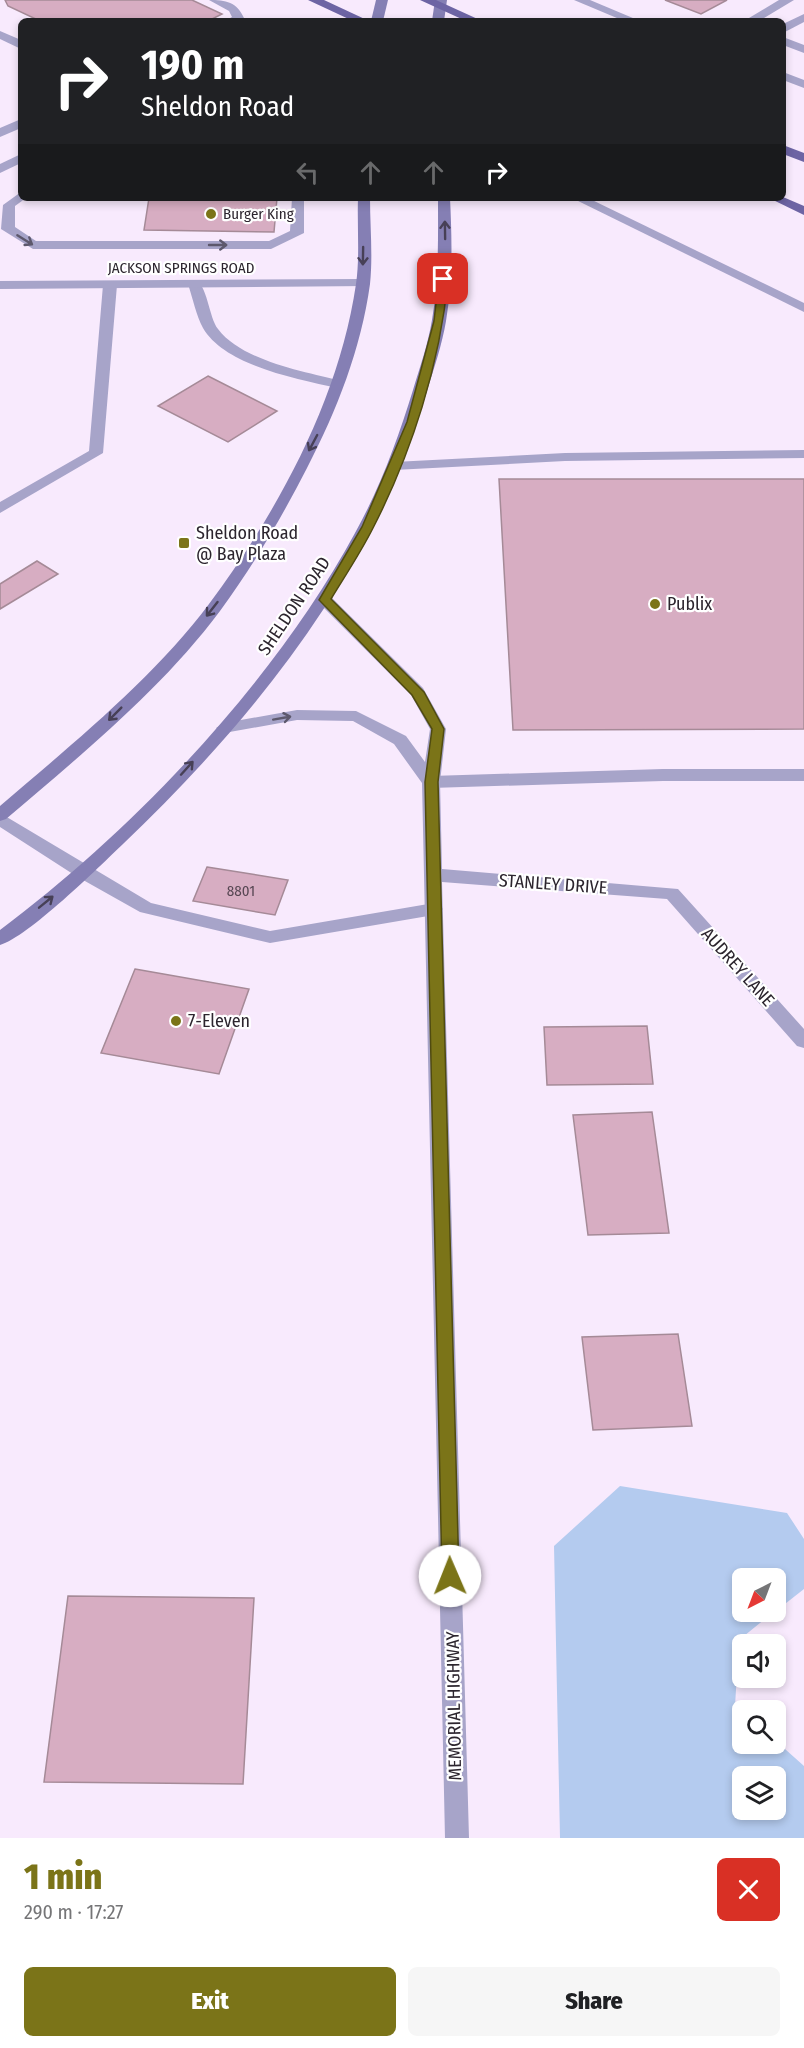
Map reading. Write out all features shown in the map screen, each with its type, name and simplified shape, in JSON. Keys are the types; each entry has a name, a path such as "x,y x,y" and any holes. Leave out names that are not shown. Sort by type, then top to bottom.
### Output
{"main road":[{"path":"314,0 356,18"},
{"path":"378,18 382,0"},
{"path":"426,0 440,3 470,18"},
{"path":"438,18 440,3"},
{"path":"786,150 804,158"},
{"path":"0,817 88,740 160,669 214,608 275,515 325,419 350,345 363,284 364,201"},
{"name":"SHELDON ROAD","path":"0,939 82,872 161,797 279,665 325,600 368,527 412,422 439,321 445,258 444,201"},
{"path":"782,201 804,211"}],"street":[{"path":"215,0 234,9 238,18"},
{"path":"580,0 626,18"},
{"path":"755,18 788,0"},
{"path":"786,27 804,17"},
{"path":"0,35 18,44"},
{"path":"786,42 804,49"},
{"path":"786,77 804,84"},
{"path":"0,133 18,124"},
{"path":"0,169 18,160"},
{"path":"18,198 9,205 8,229 33,245 271,244 297,234 298,201"},
{"path":"584,201 804,308"},
{"name":"JACKSON SPRINGS ROAD","path":"0,285 363,284"},
{"path":"0,508 96,453 110,285"},
{"path":"195,285 212,332 268,365 337,384"},
{"path":"394,466 564,457 804,454"},
{"name":"MEMORIAL HIGHWAY","path":"325,600 417,692 438,729 431,782 457,1838"},
{"path":"224,728 297,715 356,716 400,740 431,782 663,775 804,775"},
{"path":"0,817 82,872 147,908 270,937 434,909"},
{"name":"STANLEY DRIVE","path":"434,875 672,893"},
{"name":"AUDREY LANE","path":"672,893 804,1041"}],"water":[{"path":"620,1486 787,1513 804,1539 804,1589 786,1603 786,1568 732,1568 732,1622 761,1622 746,1634 732,1634 732,1688 736,1688 735,1700 732,1700 732,1754 786,1754 786,1750 804,1766 804,1838 560,1838 554,1546"}],"building":[{"path":"5,0 192,0 222,14 214,18 34,18 8,6"},
{"path":"665,0 727,0 701,14"},
{"name":"Burger King","path":"149,201 277,201 274,232 144,230"},
{"path":"208,376 277,411 228,442 158,406"},
{"name":"Publix","path":"499,479 804,479 804,729 513,730"},
{"path":"37,561 58,574 0,609 0,584"},
{"path":"207,867 288,880 275,915 193,901"},
{"name":"7-Eleven","path":"135,969 249,989 219,1074 101,1053"},
{"path":"647,1026 653,1084 547,1085 544,1027"},
{"path":"652,1112 669,1233 588,1235 573,1115"},
{"path":"678,1334 692,1426 593,1430 582,1337"},
{"path":"68,1596 254,1598 243,1784 44,1782"}],"place":[{"name":"Burger King","path":"211,214"},
{"name":"Sheldon Road @ Bay Plaza","path":"184,543"},
{"name":"Publix","path":"655,604"},
{"name":"7-Eleven","path":"176,1021"}],"route":[{"path":"443,279 439,321 412,422 368,527 325,600 417,692 438,729 431,782 450,1576"}]}
